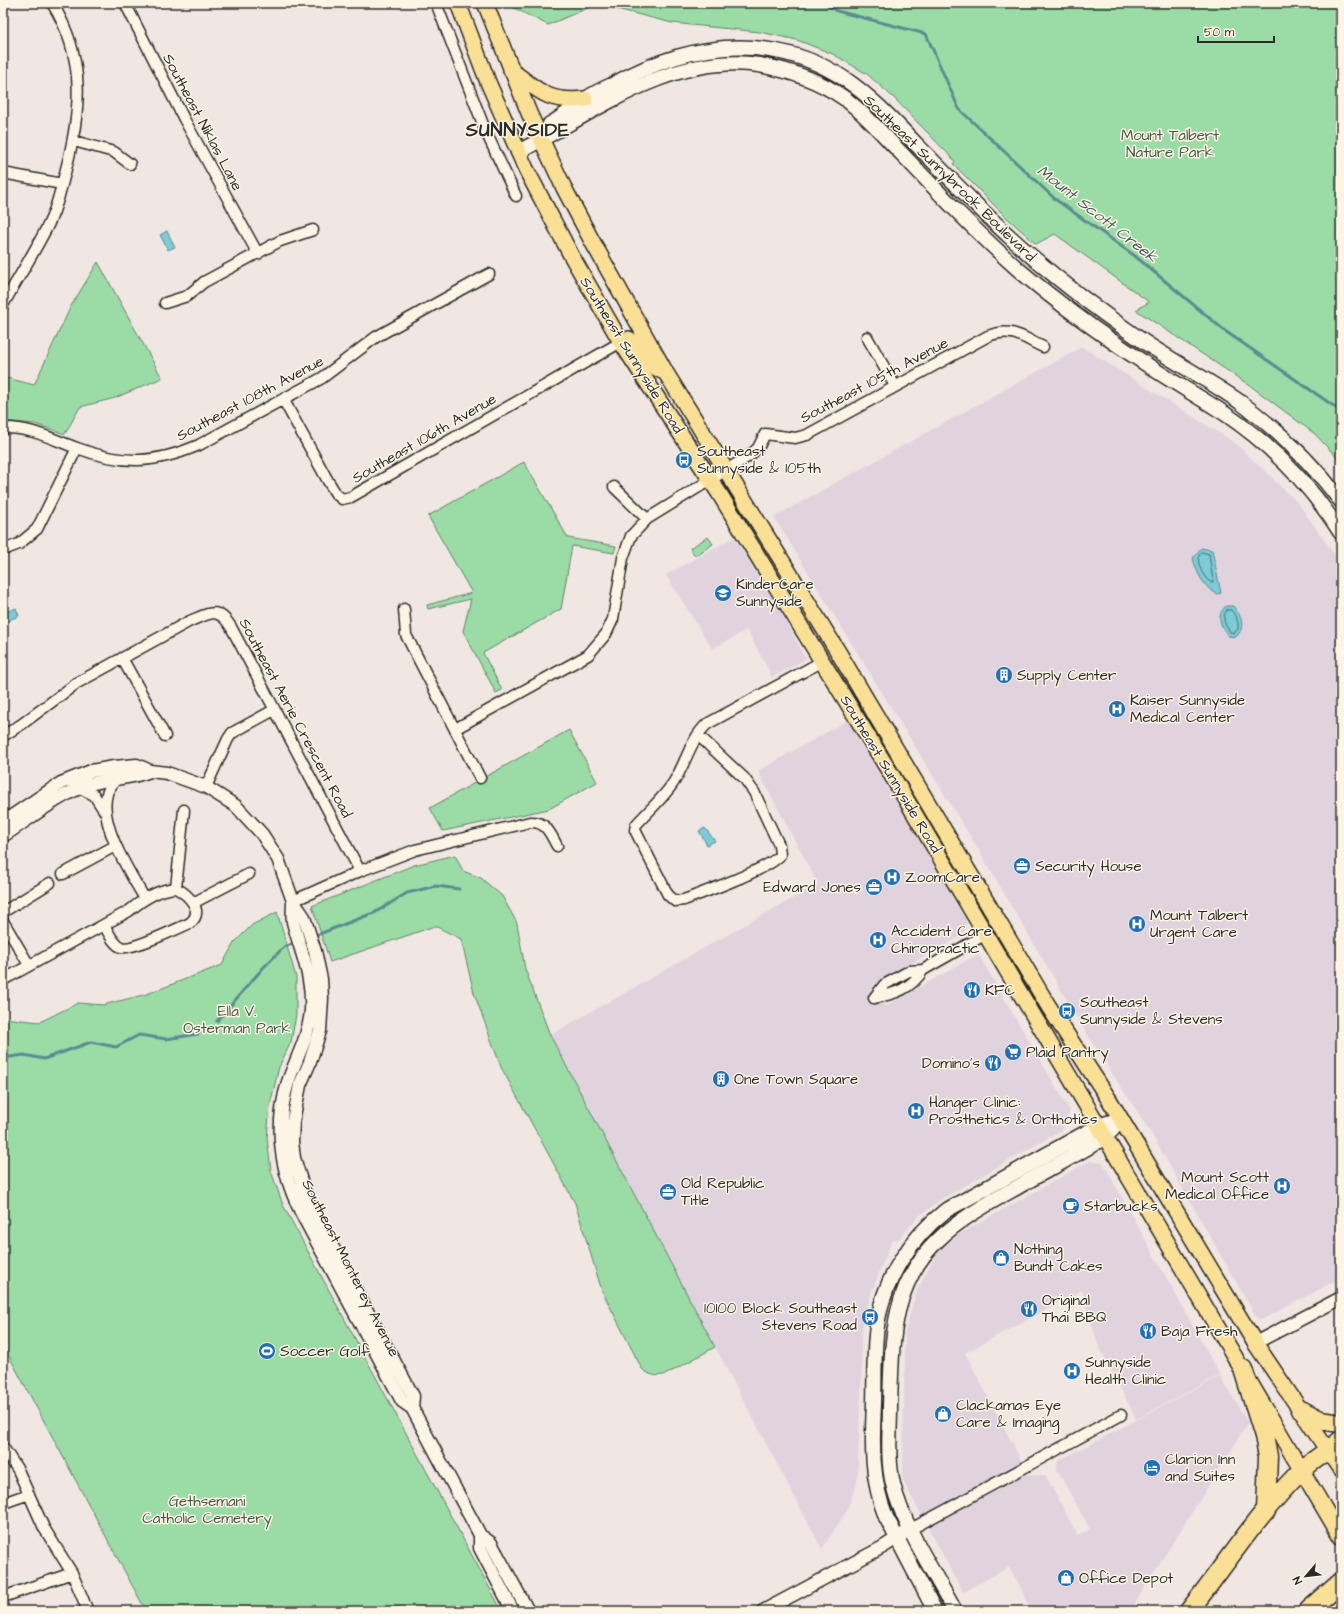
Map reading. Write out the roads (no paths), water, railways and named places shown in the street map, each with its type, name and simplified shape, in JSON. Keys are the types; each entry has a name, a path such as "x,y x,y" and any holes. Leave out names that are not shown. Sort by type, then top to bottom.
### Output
{"highway":[{"path":"1243,1369 1264,1436 1268,1456 1266,1512"},
{"path":"1301,1410 1320,1420 1341,1423"},
{"path":"1189,1611 1266,1512 1302,1470 1334,1445"},
{"path":"1308,1611 1341,1582"}],"main road":[{"name":"Southeast Sunnyside Road","path":"458,3 488,82 516,148 554,223 621,342 710,480 823,661 986,934 1339,1533"},
{"name":"Southeast Sunnyside Road","path":"485,3 539,136 580,220 666,373 696,418 726,470 861,690 1049,1007 1086,1062 1121,1119 1254,1343 1301,1410 1334,1445 1341,1470"},
{"name":"Southeast Sunnybrook Boulevard","path":"539,136 566,116 585,99 639,70 665,59 690,53 731,48 774,50 804,58 840,76 875,102 1010,237 1076,293 1144,342 1241,403 1269,425 1322,477 1341,501"},
{"name":"Southeast Sunnybrook Boulevard","path":"516,148 654,80 682,70 719,64 759,65 794,74 826,87 845,99 863,114 967,221 1030,279 1100,333 1148,366 1226,414 1250,432 1290,469 1311,491 1341,533"},
{"path":"511,70 541,92 557,99 569,101 585,99"},
{"path":"621,342 629,339 633,342 649,364 666,373"},
{"path":"823,661 833,660 847,684 861,690"},
{"path":"891,774 900,773 914,796 927,800"},
{"path":"955,1611 911,1529 902,1510 893,1484 889,1438 894,1329 901,1299 913,1272 928,1251 961,1221 1121,1119"},
{"path":"935,1611 896,1539 881,1505 877,1489 873,1460 876,1336 882,1303 891,1279 912,1244 927,1227 945,1212 1102,1131"}],"street":[{"path":"3,305 46,230 62,184 74,141 79,100 78,72 73,45 60,15 52,3"},
{"name":"Southeast Niklas Lane","path":"124,3 184,119 258,254"},
{"path":"436,3 486,132 516,196"},
{"path":"74,141 114,152 130,164"},
{"path":"3,173 62,184"},
{"path":"165,303 187,296 204,282 280,241 313,230"},
{"name":"Southeast 108th Avenue","path":"3,428 29,431 107,458 144,461 164,458 199,445 322,378 376,337 489,274"},
{"name":"Southeast 105th Avenue","path":"726,470 754,452 762,442 765,434 788,438 801,437 988,336 1001,331 1013,333 1044,347"},
{"path":"867,337 895,386"},
{"name":"Southeast 106th Avenue","path":"283,399 328,481 336,494 342,499 351,497 621,342"},
{"path":"3,550 19,544 37,529 77,448"},
{"path":"455,729 578,661 596,647 606,634 613,619 627,545 631,536 646,519 726,470"},
{"path":"614,487 646,519"},
{"path":"404,609 406,635 480,778"},
{"name":"Southeast Aerie Crescent Road","path":"3,736 77,683 190,621 208,614 218,613 223,615 231,627 360,871"},
{"path":"122,658 165,736"},
{"path":"698,735 744,778 754,792 779,845 780,855 774,862 740,877 684,900 674,901 668,895 635,828 674,782 698,735 707,724 823,661"},
{"path":"206,787 232,734 274,710"},
{"name":"Southeast Monterey Avenue","path":"3,822 61,783 91,771 137,765 150,771 168,773 206,787 236,806 262,834 278,859 293,900 304,917 312,964 322,998 316,1047 300,1085 295,1103 292,1142 294,1158 307,1200 413,1396 412,1408 480,1535 492,1543 528,1611"},
{"name":"Southeast Monterey Avenue","path":"3,836 64,796 80,788 100,781 138,776 150,771"},
{"path":"117,778 107,792 106,812 115,846 144,899"},
{"path":"80,788 94,795 106,812"},
{"path":"176,888 184,810"},
{"path":"293,900 360,871 415,850 530,822 538,822 544,826 557,846"},
{"path":"63,874 115,846"},
{"path":"193,903 249,874"},
{"path":"3,912 50,883"},
{"path":"3,980 129,911 144,899 161,890 176,888 186,895 193,903 196,915 190,924 132,947 121,947 116,944 104,925"},
{"path":"3,921 29,965"},
{"path":"923,970 986,934"},
{"path":"1254,1343 1341,1298"},
{"path":"763,1611 1121,1414"},
{"path":"3,1447 18,1470 44,1528 72,1573 88,1611"},
{"path":"3,1503 29,1494"},
{"name":"Southeast Monterey Avenue","path":"480,1535 480,1548 514,1611"},
{"path":"3,1597 72,1573"}],"water":[{"path":"167,231 175,247 168,250 160,235"},
{"path":"1201,548 1212,550 1221,593 1217,594 1208,588 1198,574 1193,558"},
{"path":"1226,606 1233,606 1241,618 1241,629 1236,637 1228,636 1221,625 1220,617"},
{"path":"16,608 19,616 4,622 3,611 6,612"},
{"path":"705,828 715,841 707,845 699,831"}],"waterway":[{"name":"Mount Scott Creek","path":"825,3 837,11 926,34 959,109 1055,199 1135,256 1225,331 1341,411"},
{"path":"314,936 376,912 407,893 436,886 459,889"},
{"path":"217,1021 263,968 284,947 295,943"},
{"path":"3,1058 24,1055 44,1059 91,1042 116,1047 139,1035 166,1039 198,1034"}],"place":[{"name":"Southeast Sunnyside & 105th","path":"684,460"},
{"name":"KinderCare Sunnyside","path":"723,593"},
{"name":"Supply Center","path":"1004,675"},
{"name":"Kaiser Sunnyside Medical Center","path":"1117,709"},
{"name":"Security House","path":"1022,866"},
{"name":"ZoomCare","path":"892,877"},
{"name":"Edward Jones","path":"874,887"},
{"name":"Mount Talbert Urgent Care","path":"1137,924"},
{"name":"Accident Care Chiropractic","path":"878,940"},
{"name":"KFC","path":"972,990"},
{"name":"Southeast Sunnyside & Stevens","path":"1067,1011"},
{"name":"Plaid Pantry","path":"1013,1052"},
{"name":"Domino's","path":"993,1063"},
{"name":"One Town Square","path":"721,1079"},
{"name":"Hanger Clinic: Prosthetics & Orthotics","path":"916,1111"},
{"name":"Mount Scott Medical Office","path":"1282,1186"},
{"name":"Old Republic Title","path":"668,1192"},
{"name":"Starbucks","path":"1071,1206"},
{"name":"Nothing Bundt Cakes","path":"1001,1258"},
{"name":"Original Thai BBQ","path":"1029,1309"},
{"name":"10100 Block Southeast Stevens Road","path":"870,1317"},
{"name":"Baja Fresh","path":"1148,1331"},
{"name":"Soccer Golf","path":"267,1351"},
{"name":"Sunnyside Health Clinic","path":"1072,1371"},
{"name":"Clackamas Eye Care & Imaging","path":"943,1414"},
{"name":"Clarion Inn and Suites","path":"1152,1468"},
{"name":"Office Depot","path":"1066,1578"}],"district":[{"name":"SUNNYSIDE","path":"518,129"}],"park label":[{"name":"Mount Talbert Nature Park","path":"1170,144"},
{"name":"Ella V. Osterman Park","path":"237,1020"},
{"name":"Gethsemani Catholic Cemetery","path":"207,1510"}]}
